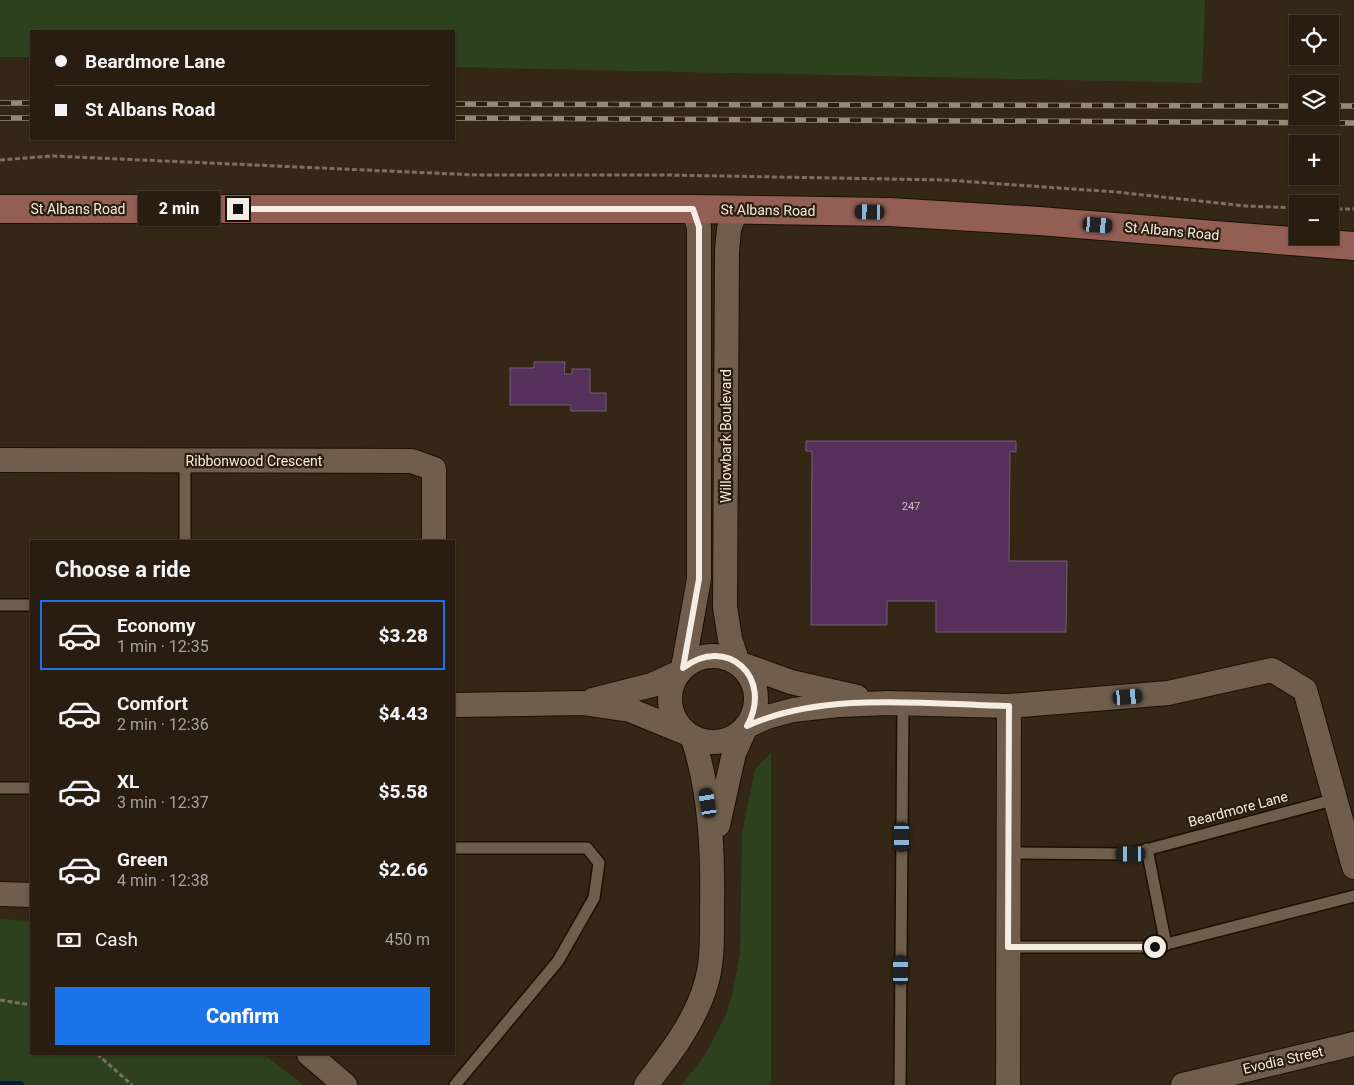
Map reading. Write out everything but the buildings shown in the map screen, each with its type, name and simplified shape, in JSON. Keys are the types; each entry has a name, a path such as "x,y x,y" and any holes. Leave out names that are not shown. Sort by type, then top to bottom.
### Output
{"main road":[{"name":"St Albans Road","path":"0,209 693,209 889,212 1039,220 1354,246"}],"street":[{"name":"Willowbark Boulevard","path":"680,671 699,579 699,227 693,209"},
{"name":"Willowbark Boulevard","path":"736,210 729,229 727,251 725,607 730,639 738,663"},
{"name":"Ribbonwood Crescent","path":"0,460 412,461 434,469 434,540"},
{"path":"582,703 652,686 680,671 692,660 715,655 791,682 896,703"},
{"path":"713,856 722,797 734,753 754,714 756,700 754,686 748,673 738,663"},
{"path":"455,705 582,703 630,710 706,742 720,742 734,737 746,727 767,717 793,710 896,703 1009,706 1168,693 1272,670 1305,690 1354,867"},
{"path":"646,1085 680,1042 706,983 712,937 713,856 708,803 701,764 690,736 677,724 670,705 672,685 680,671"},
{"path":"1008,1085 1009,706"},
{"path":"0,894 30,895"},
{"name":"Evodia Street","path":"1183,1085 1354,1044"},
{"path":"310,1055 345,1085"}],"lane":[{"path":"185,540 186,461"},
{"path":"0,605 30,605"},
{"path":"896,703 900,1085"},
{"path":"0,788 30,788"},
{"name":"Beardmore Lane","path":"1008,853 1131,854 1336,799"},
{"path":"455,848 588,848 599,863 594,898 558,961 455,1085"},
{"path":"1148,849 1166,945"},
{"path":"1008,947 1155,947 1354,896"}],"path":[{"path":"0,160 53,156 477,175 781,176 944,180 1116,192 1246,206 1289,208"},
{"path":"1339,209 1354,209"},
{"path":"0,1000 30,1005"},
{"path":"99,1055 132,1085"}],"green space":[{"path":"0,0 1205,0 1202,83 455,67 455,30 30,30 30,57 0,57"},
{"path":"771,753 771,1085 682,1085 704,1056 725,1017 732,996 740,953 742,833 755,769"},
{"path":"0,919 30,921 30,1055 265,1055 303,1085 0,1085"}],"waterway":[{"path":"0,1085 20,1085"}],"railway":[{"path":"0,103 30,103"},
{"path":"455,104 1289,106"},
{"path":"1339,106 1354,106"},
{"path":"0,118 30,118"},
{"path":"455,118 1354,123"}],"route":[{"path":"238,209 693,209 699,227 699,579 683,668 692,660 715,655 738,663 748,673 754,686 756,700 754,714 747,726 767,717 793,710 838,705 889,703 1009,706 1008,947 1155,947"}]}
